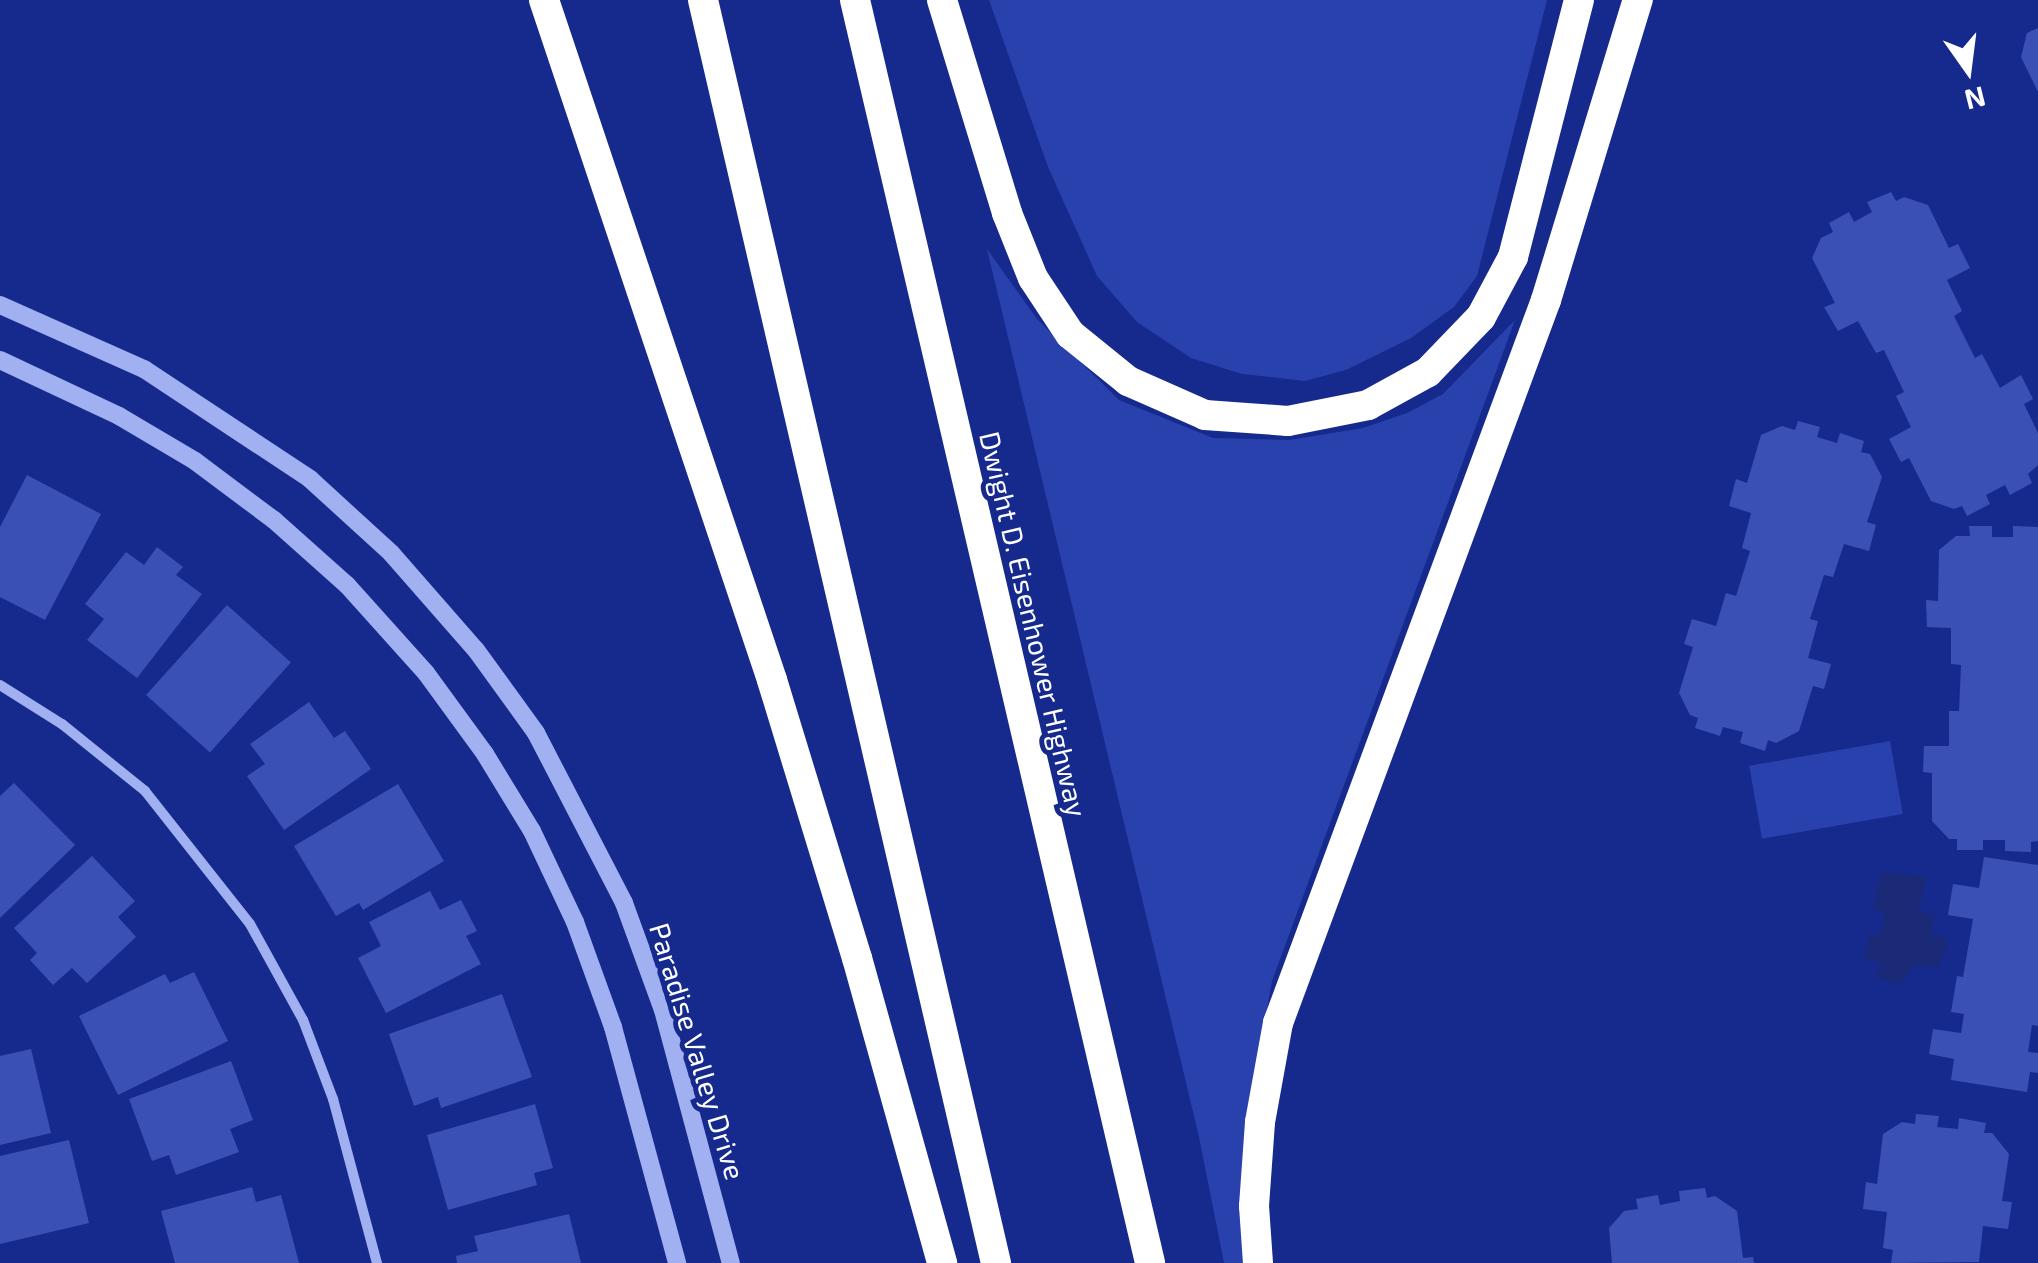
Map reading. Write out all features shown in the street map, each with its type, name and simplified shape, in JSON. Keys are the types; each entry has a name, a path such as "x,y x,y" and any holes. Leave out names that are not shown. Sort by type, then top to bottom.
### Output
{"highway":[{"path":"544,0 772,680 857,958 942,1263"},
{"path":"703,0 996,1263"},
{"name":"Dwight D. Eisenhower Highway","path":"855,0 1150,1263"},
{"path":"942,0 1007,213 1034,278 1070,334 1128,381 1205,415 1288,421 1368,405 1428,372 1481,316 1514,258 1578,0"},
{"path":"1258,1263 1254,1206 1260,1122 1282,1008 1546,300 1638,0"}],"street":[{"name":"Paradise Valley Drive","path":"0,305 144,369 310,479 391,552 476,650 536,733 624,904 663,1010 732,1263"},
{"path":"0,360 119,416 195,461 274,520 347,585 426,673 485,754 532,831 576,922 612,1027 677,1263"},
{"path":"0,685 62,724 145,790 250,924 302,1020 333,1099 377,1263"}],"shaded area":[{"path":"989,0 1547,0 1477,276 1454,307 1411,338 1346,370 1305,381 1242,374 1191,358 1137,322 1097,276 1048,167"},
{"path":"987,249 1037,319 1119,400 1213,438 1289,440 1363,428 1407,413 1443,394 1515,320 1272,981 1244,1139 1246,1263 1224,1263 1199,1137"},
{"path":"1890,741 1903,814 1762,839 1749,766"},
{"path":"1881,872 1926,876 1919,912 1934,915 1930,933 1942,936 1948,943 1938,968 1914,965 1901,983 1877,978 1880,962 1864,960 1869,934 1880,936 1884,913 1874,908"}],"building":[{"path":"2038,28 2038,92 2021,57 2027,33"},
{"path":"1891,192 1896,201 1904,197 1928,205 1949,248 1958,244 1970,268 1947,280 1962,311 1954,316 1975,358 1982,354 2000,388 2021,375 2033,399 2024,404 2038,433 2038,465 2028,474 2032,483 2010,495 2005,485 1986,495 1990,504 1967,516 1962,506 1954,509 1931,501 1909,458 1901,462 1889,439 1911,427 1896,396 1904,392 1884,350 1876,353 1858,321 1838,331 1824,307 1835,303 1812,258 1821,238 1833,232 1829,223 1849,212 1854,222 1872,212 1867,202"},
{"path":"1798,421 1820,427 1817,437 1837,443 1840,433 1864,441 1861,452 1870,454 1882,477 1867,522 1876,525 1869,551 1844,544 1833,577 1824,575 1810,619 1818,621 1808,658 1831,664 1824,689 1813,686 1799,731 1776,743 1768,740 1765,751 1740,743 1743,732 1723,727 1720,736 1695,728 1698,718 1690,715 1679,693 1693,647 1684,644 1692,619 1716,626 1726,593 1736,596 1750,551 1742,548 1751,513 1729,506 1736,479 1747,483 1761,435 1782,426 1795,430"},
{"path":"27,475 101,514 45,620 0,597 0,527"},
{"path":"1969,526 1992,526 1992,537 2013,537 2013,526 2038,527 2038,841 2031,842 2031,852 2005,851 2005,840 1983,840 1983,850 1957,850 1957,839 1949,839 1932,821 1932,773 1923,772 1924,746 1949,746 1949,711 1959,711 1961,665 1951,664 1951,628 1927,627 1926,600 1938,601 1939,550 1956,536 1970,536"},
{"path":"157,547 183,567 176,575 202,594 137,678 87,640 104,619 85,604 126,552 144,565"},
{"path":"227,605 291,663 210,752 146,695"},
{"path":"309,702 334,738 345,731 371,769 284,830 247,776 265,764 250,744"},
{"path":"14,783 75,845 0,918 0,796"},
{"path":"398,784 444,861 363,910 359,903 336,916 294,846"},
{"path":"92,856 135,901 118,917 136,937 87,983 72,968 53,985 30,960 37,953 14,928"},
{"path":"1984,857 2038,865 2038,1026 2032,1025 2028,1052 2038,1053 2038,1073 2030,1072 2027,1092 1951,1080 1954,1059 1929,1054 1933,1029 1961,1033 1964,1014 1951,1012 1957,976 1963,977 1973,919 1948,915 1953,884 1979,888"},
{"path":"430,891 440,910 461,900 477,931 466,936 481,964 386,1013 358,958 381,946 369,922"},
{"path":"194,972 228,1041 118,1095 79,1016 165,974 170,983"},
{"path":"502,994 532,1077 441,1108 438,1097 414,1106 389,1034"},
{"path":"31,1049 51,1133 0,1145 0,1056"},
{"path":"231,1061 253,1120 230,1129 239,1152 176,1175 169,1155 152,1161 129,1099"},
{"path":"535,1104 553,1168 534,1173 537,1185 448,1210 427,1135"},
{"path":"1916,1114 1939,1116 1937,1127 1958,1129 1959,1118 1986,1123 1984,1133 1992,1133 2009,1154 2002,1201 2012,1202 2008,1229 1983,1226 1979,1262 1891,1263 1893,1250 1883,1248 1887,1212 1863,1209 1866,1182 1877,1184 1883,1134 1902,1122 1915,1124"},
{"path":"69,1140 89,1223 0,1244 0,1156"},
{"path":"252,1187 256,1202 281,1195 299,1263 175,1263 161,1211"},
{"path":"1705,1188 1707,1198 1715,1196 1737,1211 1743,1258 1753,1257 1754,1263 1612,1263 1609,1228 1624,1211 1638,1209 1636,1199 1658,1195 1660,1205 1680,1201 1679,1191"},
{"path":"569,1214 581,1263 457,1263 456,1256 478,1251 474,1236"}]}
